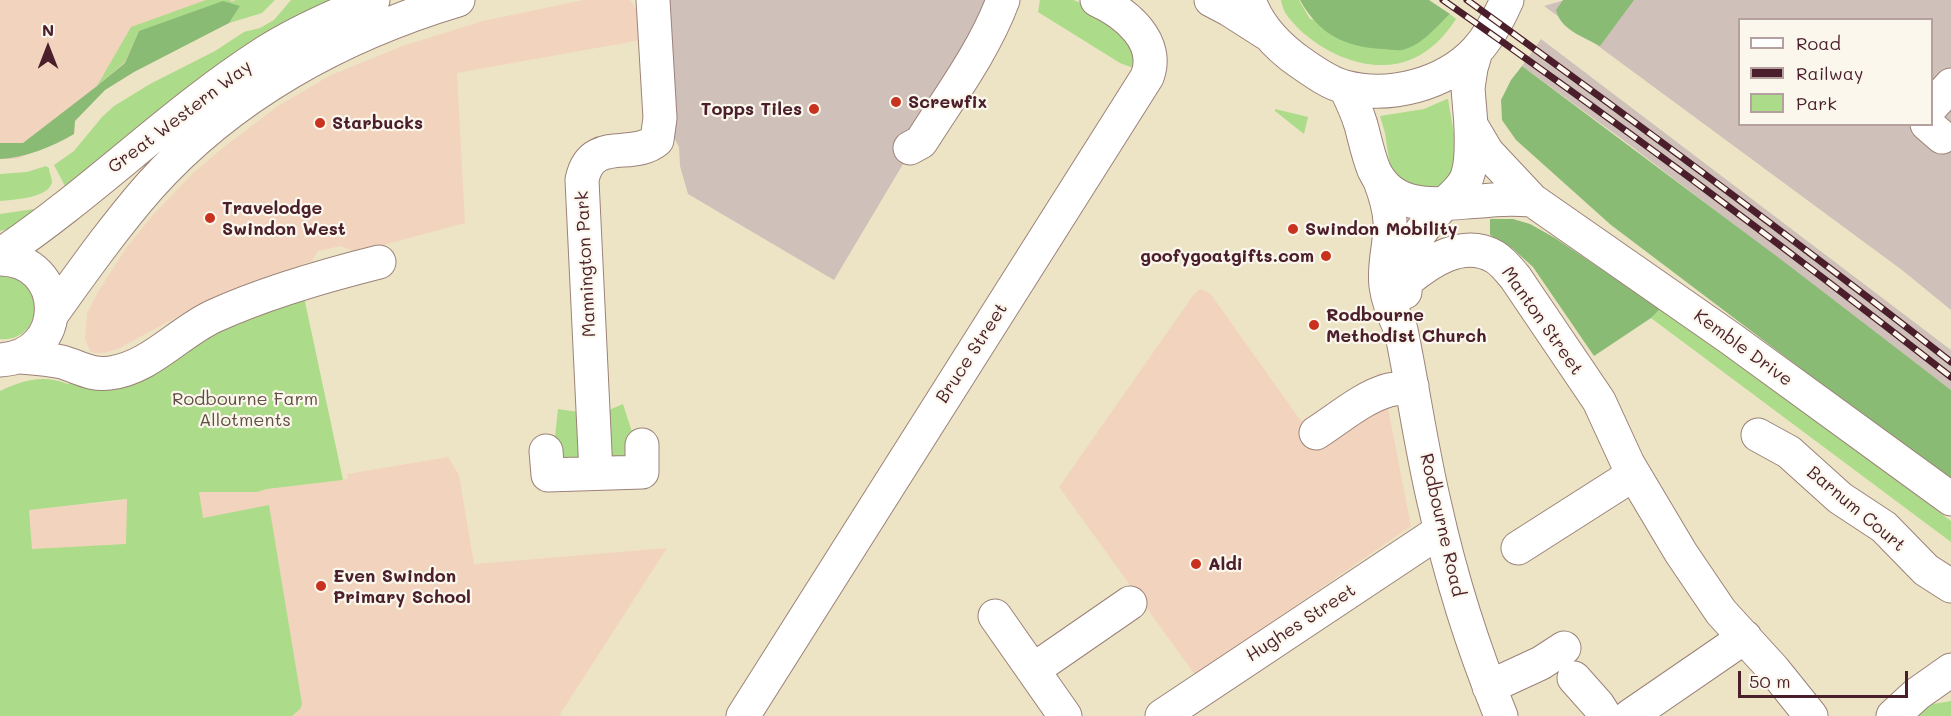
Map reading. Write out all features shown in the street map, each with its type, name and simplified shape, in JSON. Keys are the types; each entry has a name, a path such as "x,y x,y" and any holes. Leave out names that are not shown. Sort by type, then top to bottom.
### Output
{"street":[{"name":"Great Western Way","path":"0,257 201,99 266,52 302,32 373,0"},
{"name":"Great Western Way","path":"6,360 39,344 51,320 109,235 150,186 186,150 231,111 283,76 358,36 396,20 458,0"},
{"name":"Mannington Park","path":"596,473 582,180 586,166 595,157 611,151 646,146 657,140 660,118 652,0"},
{"path":"910,148 921,142 943,108 990,29 1004,0"},
{"name":"Bruce Street","path":"743,716 1147,77 1150,52 1143,37 1117,11 1097,0"},
{"path":"1211,0 1230,9 1272,38"},
{"path":"1249,0 1257,19 1272,38 1307,67 1345,87 1385,90 1417,85 1447,73 1476,51 1493,29 1508,0"},
{"name":"Rodbourne Road","path":"1401,330 1407,261 1412,247 1422,229 1461,187 1468,175 1472,125 1468,88 1476,51"},
{"path":"1933,104 1951,85"},
{"name":"Rodbourne Road","path":"1345,87 1359,117 1369,156 1388,203 1390,219 1386,285 1390,306 1401,330 1440,531 1469,633 1495,701"},
{"name":"Kemble Drive","path":"1472,125 1487,152 1532,200 1730,338 1951,499"},
{"path":"1380,181 1389,191 1401,198 1444,205 1488,200 1532,200"},
{"name":"Manton Street","path":"1406,282 1443,255 1464,251 1486,253 1495,258 1515,277 1599,401 1634,474 1687,563 1721,612 1774,670 1811,716"},
{"path":"0,257 24,264 36,272 46,285 51,299 51,320 59,347 69,364 76,369 102,374 124,370 146,360 214,316 281,290 336,264 379,262"},
{"path":"6,360 69,364"},
{"path":"1316,433 1378,394 1412,386"},
{"name":"Barnum Court","path":"1758,435 1789,452 1840,498 1884,527 1926,570 1951,586"},
{"path":"546,451 548,475 642,472 642,445"},
{"path":"1518,548 1634,474"},
{"name":"Hughes Street","path":"1162,716 1440,531"},
{"path":"1033,670 1130,603"},
{"path":"995,616 1065,716"},
{"path":"1630,716 1745,637"},
{"path":"1495,701 1541,663 1569,663 1605,716"},
{"path":"1893,716 1917,694 1951,670"}],"shaded area":[{"path":"0,0 267,0 251,14 216,29 134,72 105,90 75,121 74,134 64,140 17,159 0,159"},
{"path":"583,0 630,0 636,9 641,40 457,73 465,223 361,251 352,251 341,246 318,251 312,261 193,308 118,349 104,353 90,351 85,339 87,313 127,247 152,216 193,173 278,106 329,76 402,46 483,21"},
{"path":"659,0 1012,0 912,149 834,280 688,194 680,166 679,147 669,128"},
{"path":"1565,0 1951,0 1951,310 1902,270 1544,6"},
{"path":"1541,39 1951,350 1951,390 1623,140 1522,66"},
{"path":"1200,289 1210,293 1301,421 1381,372 1411,526 1195,675 1059,487 1194,294"},
{"name":"Even Swindon Primary School","path":"448,457 459,475 474,564 667,548 559,716 0,716 0,512 199,492 257,492 343,480 348,478 347,474"}],"green space":[{"path":"206,0 230,0 232,2 236,0 275,0 262,13 229,23 240,6 139,31 125,62 97,86 131,27"},
{"path":"291,0 338,0 175,101 65,186 54,165 74,151 114,106 150,84 215,51 244,32 260,28 274,20"},
{"path":"1040,0 1073,0 1088,5 1126,29 1136,69 1120,63 1038,12"},
{"path":"1281,0 1299,0 1310,19 1422,40 1450,14 1456,19 1437,42 1419,56 1397,64 1366,64 1335,54 1308,37 1287,15"},
{"path":"1300,0 1429,0 1450,14 1416,45 1409,48 1397,50 1369,48 1345,42 1324,30 1307,12"},
{"path":"1563,0 1634,0 1600,46 1573,32 1562,23 1556,10"},
{"path":"223,1 240,6 229,23 134,72 105,90 75,121 74,134 38,151 0,159 0,143 23,143 125,63 139,31"},
{"path":"1522,66 1951,390 1951,482 1611,225 1516,140 1502,120 1501,100 1511,80"},
{"path":"1448,99 1459,164 1442,187 1406,189 1390,166 1380,116 1424,109"},
{"path":"1275,109 1308,117 1304,134 1275,111"},
{"path":"46,166 49,168 52,182 45,192 30,197 0,201 0,174 27,172"},
{"path":"36,210 13,228 0,231 0,214"},
{"path":"1490,219 1513,219 1530,224 1555,238 1660,309 1651,318 1594,356 1533,267 1512,248 1490,235"},
{"path":"0,275 17,280 28,288 34,299 35,311 32,322 25,332 14,338 0,339"},
{"name":"Rodbourne Farm Allotments","path":"304,297 343,480 257,492 199,492 203,518 269,505 302,704 300,709 292,716 0,716 0,391 17,384 42,379 68,384 73,380 184,345","holes":["127,499 126,544 32,549 29,510"]},
{"path":"1660,309 1951,521 1951,542 1651,318"},
{"path":"623,404 632,432 629,460 610,456 602,413"},
{"path":"558,409 585,413 585,455 573,466 555,453"},
{"path":"1951,701 1951,716 1915,716 1933,704"}],"railway":[{"path":"1443,0 1700,185 1951,377"},
{"path":"1467,0 1710,178 1951,362"}],"place":[{"name":"Screwfix","path":"896,102"},
{"name":"Topps Tiles","path":"814,109"},
{"name":"Starbucks","path":"320,123"},
{"name":"Travelodge Swindon West","path":"210,218"},
{"name":"Swindon Mobility","path":"1293,229"},
{"name":"goofygoatgifts.com","path":"1326,256"},
{"name":"Rodbourne Methodist Church","path":"1314,325"},
{"name":"Aldi","path":"1196,564"},
{"name":"Even Swindon Primary School","path":"321,586"}]}
